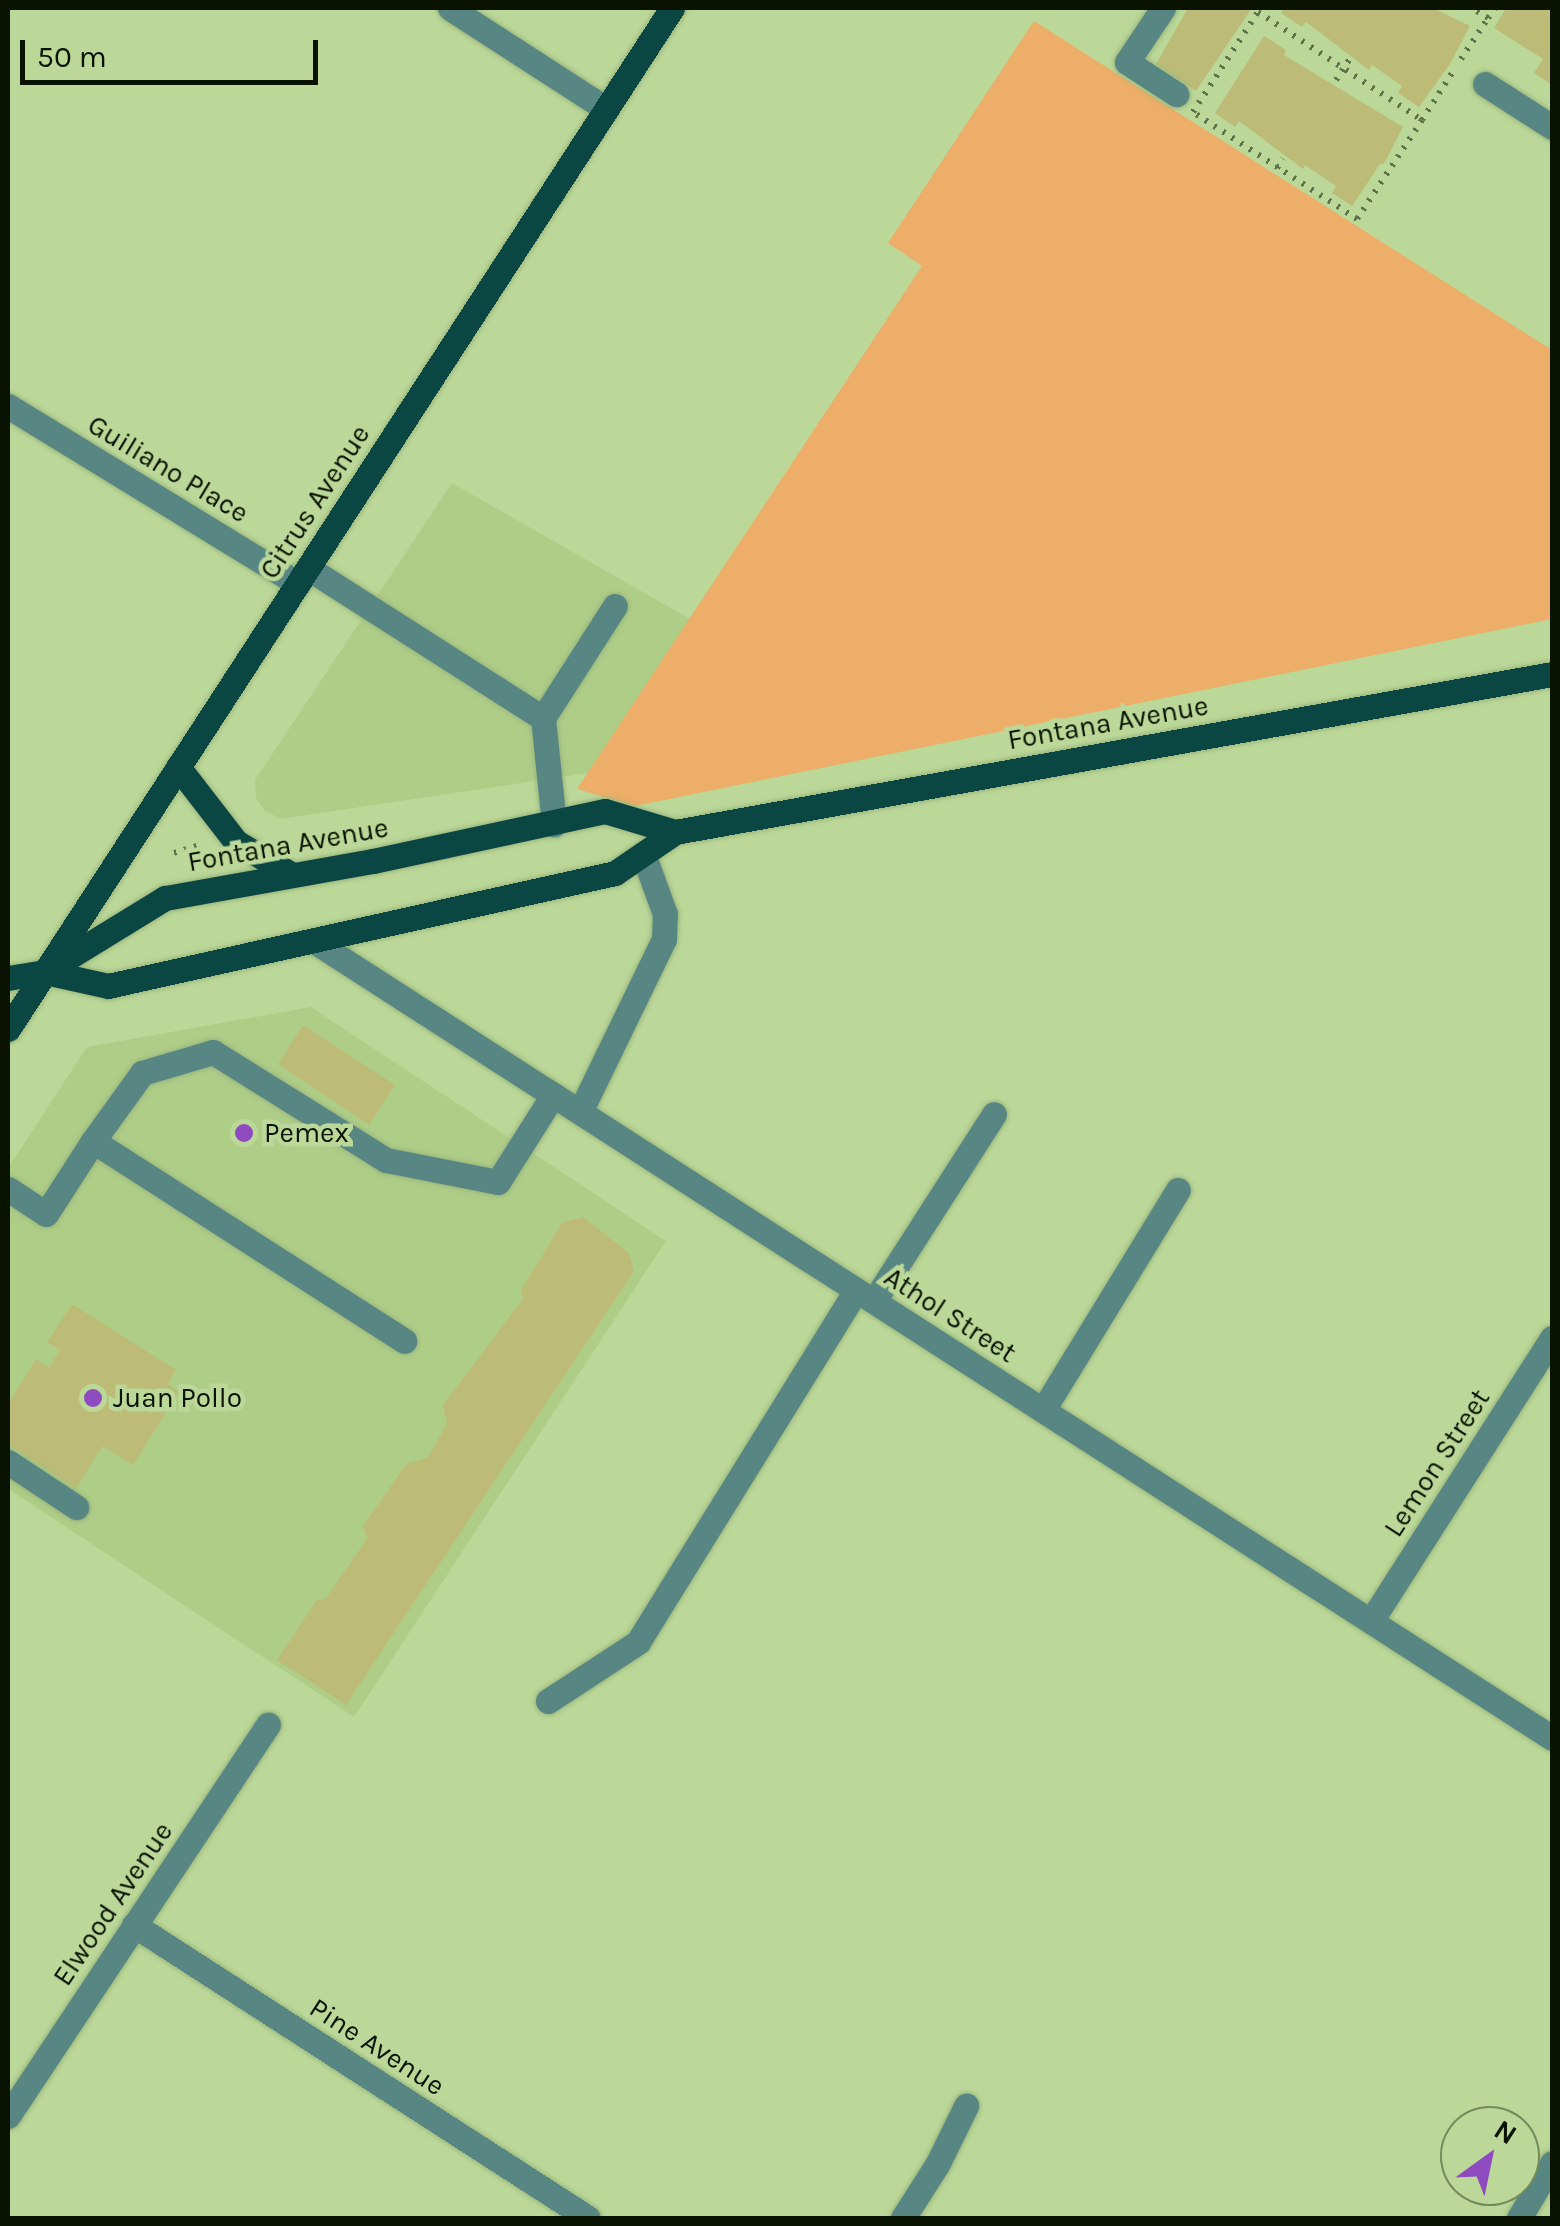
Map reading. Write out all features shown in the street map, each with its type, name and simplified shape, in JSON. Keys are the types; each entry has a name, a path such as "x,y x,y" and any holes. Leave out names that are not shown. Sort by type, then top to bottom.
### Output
{"main road":[{"name":"Citrus Avenue","path":"8,1030 672,8"},
{"name":"Fontana Avenue","path":"8,978 44,972 108,986 615,874 675,832 1552,674"},
{"path":"178,767 236,842 292,874"},
{"name":"Fontana Avenue","path":"44,972 165,898 605,811 675,832"}],"street":[{"path":"450,8 606,109"},
{"path":"1163,8 1127,62 1176,94"},
{"path":"1485,84 1552,127"},
{"name":"Guiliano Place","path":"8,406 543,718"},
{"path":"554,824 543,718 615,606"},
{"path":"580,1112 664,939 665,914 643,854"},
{"name":"Athol Street","path":"314,941 1552,1738"},
{"path":"8,1189 46,1214 142,1072 212,1052 386,1160 498,1182 553,1095"},
{"path":"548,1701 638,1642 865,1296 994,1114"},
{"path":"94,1142 404,1341"},
{"path":"1043,1410 1178,1190"},
{"name":"Lemon Street","path":"1371,1621 1552,1338"},
{"path":"8,1462 76,1507"},
{"name":"Elwood Avenue","path":"8,2116 268,1725"},
{"name":"Pine Avenue","path":"134,1925 588,2218"},
{"path":"903,2218 938,2163 966,2106"},
{"path":"1518,2218 1552,2164"}],"path":[{"path":"1488,18 1495,8"},
{"path":"1260,10 1422,120 1357,219 1346,207 1193,112 1260,10"},
{"path":"1336,80 1350,60"},
{"path":"1278,168 1283,159"},
{"path":"174,853 200,845"},
{"path":"185,863 188,850"}],"shaded area":[{"path":"1034,21 1552,350 1552,619 635,806 577,789 922,266 888,243"},
{"path":"452,483 690,619 588,773 280,819 264,810 256,798 255,780"},
{"path":"311,1007 666,1241 354,1717 8,1489 8,1168 87,1047"}],"building":[{"path":"1188,8 1252,8 1196,91 1156,64"},
{"path":"1285,8 1433,8 1470,26 1450,64 1419,107 1398,93 1402,86 1372,65 1369,70 1306,22 1302,27 1281,13"},
{"path":"1506,8 1552,8 1552,85 1534,73 1543,59 1494,28"},
{"path":"1264,36 1286,50 1284,55 1403,127 1384,164 1380,164 1352,206 1332,193 1336,186 1305,165 1303,169 1239,121 1235,127 1215,113"},
{"path":"303,1025 395,1085 369,1125 278,1064"},
{"path":"583,1217 629,1253 634,1271 346,1705 277,1660 316,1601 326,1598 367,1539 363,1526 407,1463 427,1458 447,1424 443,1405 523,1299 521,1290 562,1223"},
{"name":"Juan Pollo","path":"72,1304 176,1370 168,1384 179,1392 133,1465 103,1446 76,1488 8,1444 8,1404 36,1359 49,1368 60,1350 47,1342"}],"place":[{"name":"Pemex","path":"244,1133"},
{"name":"Juan Pollo","path":"93,1398"}]}
